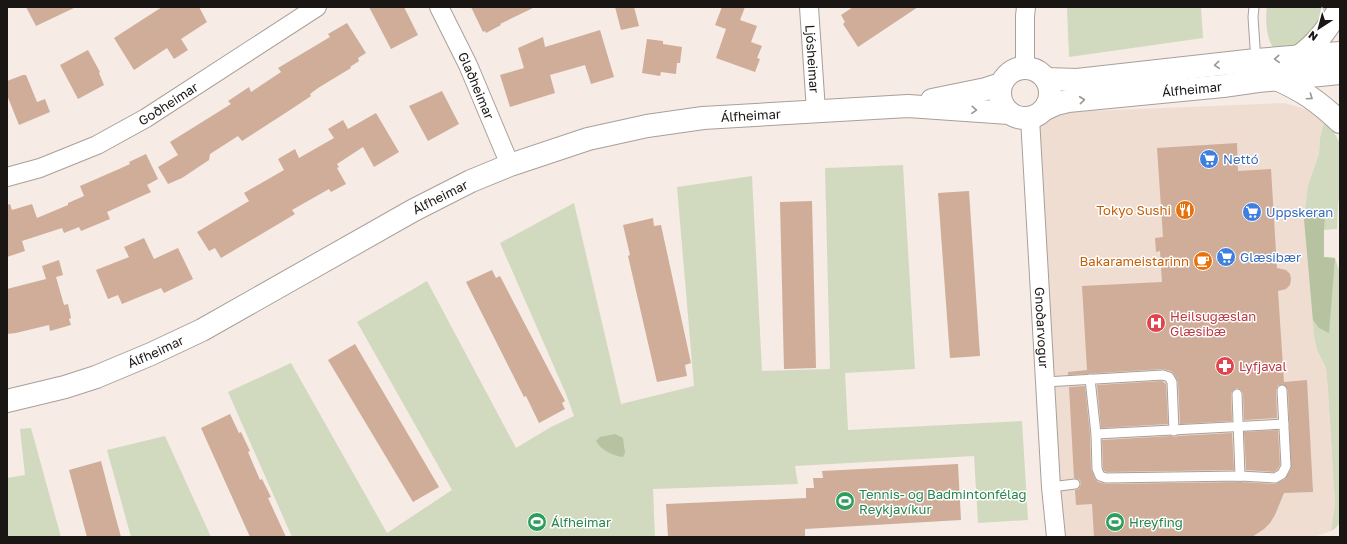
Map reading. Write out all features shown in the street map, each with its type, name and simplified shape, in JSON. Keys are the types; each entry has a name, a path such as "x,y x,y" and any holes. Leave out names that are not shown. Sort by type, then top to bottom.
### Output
{"street":[{"name":"Goðheimar","path":"7,177 40,168 97,145 146,118 317,7"},
{"name":"Glaðheimar","path":"439,7 468,65 510,165"},
{"name":"Ljósheimar","path":"810,7 816,111"},
{"path":"1025,68 1026,7"},
{"path":"1298,57 1311,48 1320,38 1340,8"},
{"name":"Álfheimar","path":"1037,114 1056,104 1068,101 1223,86 1263,74 1298,57 1340,54"},
{"path":"1025,68 1033,69 1041,73 1046,79 1050,86 1049,102 1037,114 1016,117 1009,113 1004,107 1001,100 1001,84 1005,77 1011,72 1025,68"},
{"name":"Álfheimar","path":"1046,79 1077,80 1340,73"},
{"path":"1263,74 1297,88 1326,108 1340,122"},
{"name":"Álfheimar","path":"908,106 986,89 1001,84"},
{"name":"Álfheimar","path":"7,402 66,387 90,379 183,339 270,292 414,210 471,181 510,165 588,139 647,126 703,118 816,111 908,106 1009,113"},
{"name":"Gnoðarvogur","path":"1037,114 1045,382 1051,487 1056,537"}],"lane":[{"path":"1254,7 1253,16 1263,74"},
{"path":"1045,382 1163,375 1169,377 1172,382 1174,430"},
{"path":"1090,379 1096,434 1097,469 1100,476 1106,478 1240,476 1275,478 1282,474 1286,466 1282,390"},
{"path":"1237,394 1240,476"},
{"path":"1096,434 1284,424"},
{"path":"1051,487 1075,484"}],"shaded area":[{"name":"Glæsibær","path":"1285,103 1308,110 1324,122 1320,138 1319,154 1308,185 1304,219 1314,336 1317,350 1326,368 1328,390 1335,503 1331,531 1314,537 1061,537 1039,133 1043,113"}],"green space":[{"path":"1067,7 1201,7 1203,38 1069,57"},
{"path":"1267,7 1331,7 1299,50 1278,50 1270,42 1268,36 1266,17"},
{"path":"1324,122 1334,132 1340,144 1340,190 1337,229 1324,230 1324,257 1335,258 1340,273 1340,519 1335,529 1331,531 1335,503 1328,390 1326,368 1317,350 1314,336 1304,219 1308,185 1319,154 1320,138"},
{"path":"903,165 915,369 845,373 848,430 1022,421 1028,520 978,523 974,456 795,466 798,484 653,489 655,537 292,537 228,392 291,363 387,533 452,490 357,322 427,281 516,448 551,427 574,416 566,394 500,243 574,203 621,404 694,386 677,187 752,176 762,371 830,369 825,168"},
{"path":"1311,209 1320,210 1325,215 1324,257 1335,258 1329,333 1319,328 1313,320 1304,219"},
{"path":"31,428 61,537 7,537 7,478 25,475 20,429"},
{"path":"615,434 623,438 625,453 623,457 608,452 596,441 600,437"},
{"path":"165,436 211,537 131,537 107,450"}],"building":[{"path":"26,7 76,7 36,26"},
{"path":"162,7 199,7 207,22 181,39 188,50 174,59 167,48 134,70 114,38"},
{"path":"369,7 404,7 418,35 391,49"},
{"path":"471,7 535,7 500,24 501,25 486,33 485,31 483,32"},
{"path":"615,7 634,7 639,26 621,30"},
{"path":"722,7 745,7 740,20 757,26 751,42 762,46 757,58 760,59 755,72 716,58 726,29 715,25"},
{"path":"853,7 918,7 858,47 843,24 845,22 841,15"},
{"path":"347,23 366,53 358,58 359,61 350,67 351,68 318,88 310,94 311,96 242,141 238,136 210,154 209,160 182,178 168,184 158,167 178,155 170,142 231,104 228,101 249,87 251,92 281,72 278,68 330,37 328,34"},
{"path":"600,30 614,77 591,84 585,65 550,75 555,93 510,107 500,75 524,68 518,48 543,37 545,47"},
{"path":"647,39 663,41 663,44 682,47 680,63 677,63 676,74 661,72 660,76 642,73"},
{"path":"88,50 100,72 99,73 104,85 78,99 60,65"},
{"path":"26,75 37,102 45,99 50,112 19,125 7,95 7,81"},
{"path":"442,91 459,124 428,141 409,106"},
{"path":"376,113 399,152 374,167 363,147 337,164 339,167 337,168 346,184 331,192 329,189 292,210 295,214 221,258 215,248 209,251 197,232 249,201 244,193 284,170 278,159 295,149 299,158 334,138 328,129 343,120 348,129"},
{"path":"1237,143 1238,171 1271,169 1277,268 1286,270 1290,274 1291,279 1290,285 1286,289 1278,291 1284,382 1307,380 1313,492 1284,493 1270,523 1252,537 1094,537 1092,504 1076,505 1075,490 1079,489 1081,484 1080,480 1074,478 1069,387 1085,386 1090,434 1091,469 1095,479 1098,482 1106,484 1240,482 1275,484 1285,479 1291,469 1288,390 1284,385 1278,385 1276,390 1277,418 1244,420 1243,393 1240,389 1236,388 1231,394 1232,421 1180,424 1178,382 1171,371 1163,369 1068,375 1068,372 1087,370 1082,286 1162,282 1160,251 1156,252 1155,238 1163,237 1157,148"},
{"path":"146,154 158,179 147,185 151,192 107,212 110,219 81,231 79,227 64,233 62,228 22,241 25,251 7,257 7,205 10,204 12,210 32,204 37,218 68,205 68,203 84,196 80,186 130,164 129,162"},
{"path":"969,191 980,356 950,358 938,193"},
{"path":"812,201 816,368 784,369 780,202"},
{"path":"653,218 654,226 661,225 691,363 685,365 687,376 657,382 628,256 630,255 623,225"},
{"path":"144,238 154,259 178,248 193,279 164,293 161,288 122,304 118,295 108,299 96,270 129,257 124,247"},
{"path":"59,260 63,275 56,277 64,305 68,304 71,325 50,331 49,325 7,334 7,289 46,279 42,266"},
{"path":"492,270 496,278 500,276 565,401 562,403 565,409 539,423 526,396 524,397 466,282"},
{"path":"355,344 439,487 413,502 328,360"},
{"path":"1162,381 1166,384 1168,424 1101,428 1097,385"},
{"path":"230,414 250,451 248,452 260,480 262,479 271,497 268,498 286,537 250,537 201,428"},
{"path":"1278,430 1280,465 1277,470 1274,472 1246,470 1244,432"},
{"path":"1232,433 1234,470 1107,472 1104,471 1103,468 1102,440"},
{"path":"101,461 121,537 87,537 69,470"},
{"name":"Tennis- og Badmintonfélag Reykjavíkur","path":"958,464 961,520 805,529 805,537 668,537 666,504 806,498 806,488 814,488 813,478 823,478 822,471"}],"place":[{"name":"Nettó","path":"1209,159"},
{"name":"Tokyo Sushi","path":"1185,210"},
{"name":"Uppskeran","path":"1252,212"},
{"name":"Glæsibær","path":"1226,257"},
{"name":"Bakarameistarinn","path":"1203,261"},
{"name":"Heilsugæslan Glæsibæ","path":"1156,323"},
{"name":"Lyfjaval","path":"1225,366"},
{"name":"Tennis- og Badmintonfélag Reykjavíkur","path":"845,501"},
{"name":"Álfheimar","path":"537,522"},
{"name":"Hreyfing","path":"1115,522"}]}
